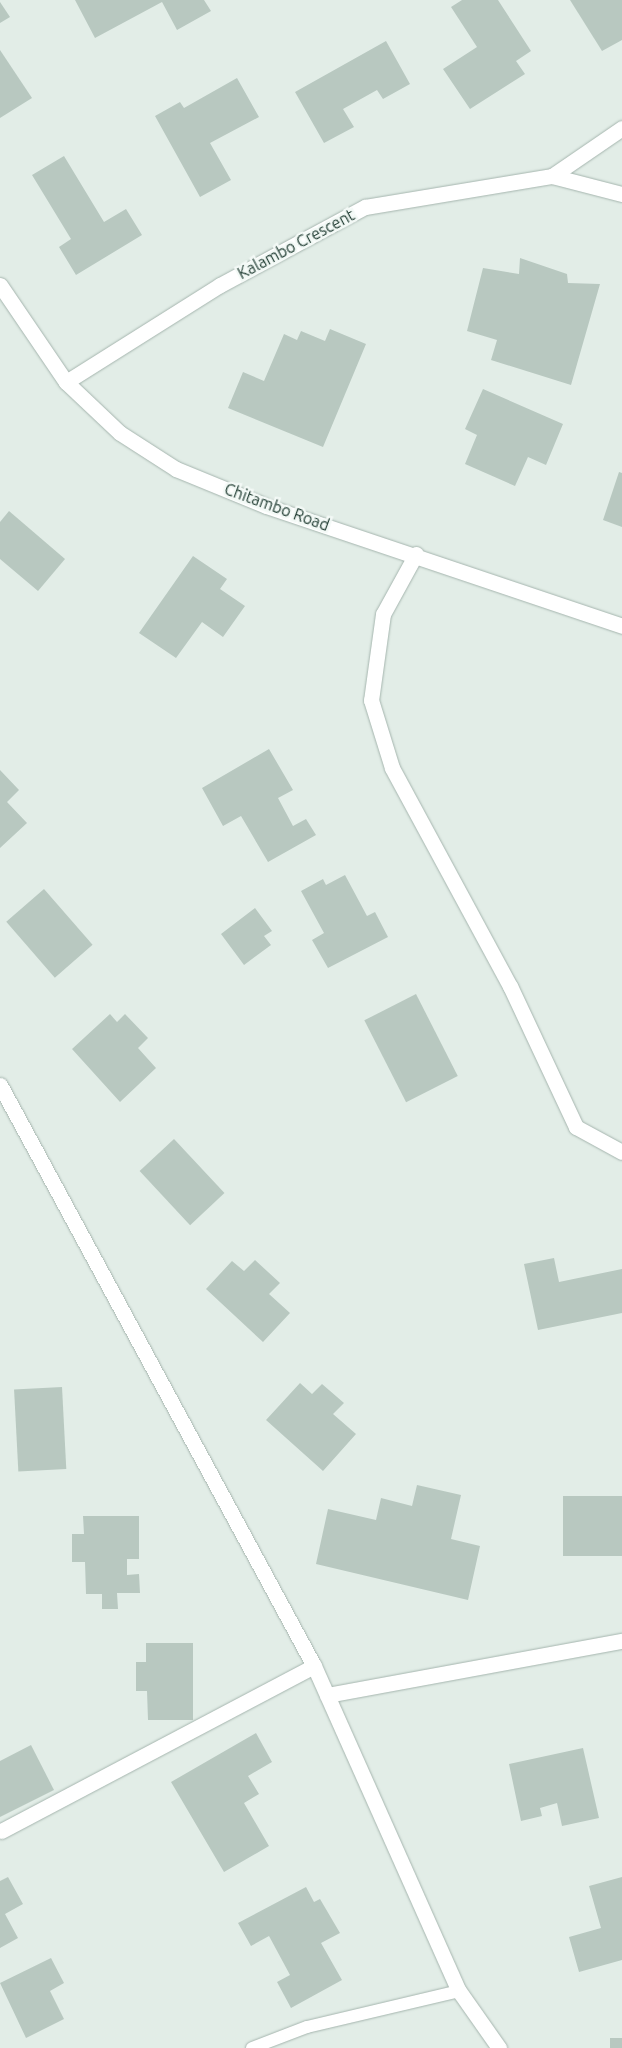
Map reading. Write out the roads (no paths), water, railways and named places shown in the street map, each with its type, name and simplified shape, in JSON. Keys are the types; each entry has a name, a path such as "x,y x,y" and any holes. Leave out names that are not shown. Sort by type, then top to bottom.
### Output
{"street":[{"name":"Kalambo Crescent","path":"552,176 622,128"},
{"name":"Kalambo Crescent","path":"66,382 220,285 365,207 552,176 622,194"},
{"name":"Chitambo Road","path":"0,285 66,382 120,433 176,469 266,506 416,554 622,626"},
{"path":"416,554 383,614 371,700 392,768 510,986 576,1127 622,1152"},
{"path":"0,1085 314,1666 459,1992 499,2048"},
{"path":"327,1695 622,1641"},
{"path":"1,1831 314,1666"}],"lane":[{"path":"252,2048 307,2027 459,1992"}]}
